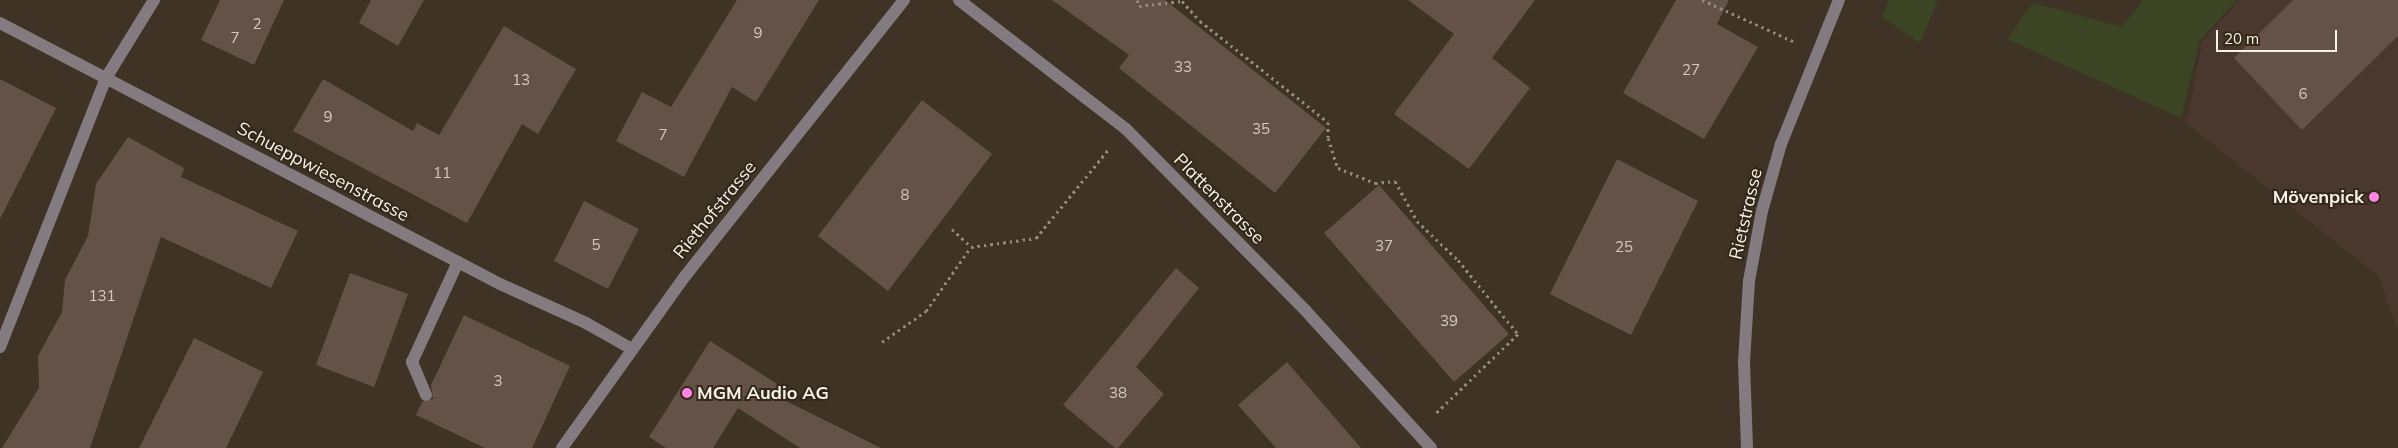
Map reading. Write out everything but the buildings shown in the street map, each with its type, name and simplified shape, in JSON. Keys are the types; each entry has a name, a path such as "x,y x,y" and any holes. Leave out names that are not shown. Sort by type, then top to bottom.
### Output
{"street":[{"path":"0,347 106,78 154,0"},
{"name":"Riethofstrasse","path":"562,448 686,275 904,0"},
{"name":"Plattenstrasse","path":"959,0 1126,129 1305,310 1431,448"},
{"name":"Rietstrasse","path":"1747,448 1744,362 1749,281 1762,211 1781,144 1839,0"},
{"name":"Schueppwiesenstrasse","path":"0,23 458,262 632,349"},
{"path":"426,395 412,362 458,262"}],"path":[{"path":"1137,0 1139,6 1182,1 1200,21 1328,122 1328,138 1338,168 1375,183 1395,181 1417,221 1458,260 1518,334 1417,432"},
{"path":"1702,0 1818,52"},
{"path":"882,342 926,311 971,247 1036,238 1126,129"},
{"path":"952,229 971,247"}],"shaded area":[{"path":"2240,0 2398,0 2398,332 2378,276 2187,124 2202,42"}],"green space":[{"path":"1889,0 1938,0 1920,43 1882,17"},
{"path":"2143,0 2237,0 2200,40 2181,118 2007,39 2033,3 2122,27"}],"place":[{"name":"Mövenpick","path":"2374,197"},
{"name":"MGM Audio AG","path":"687,393"}]}
